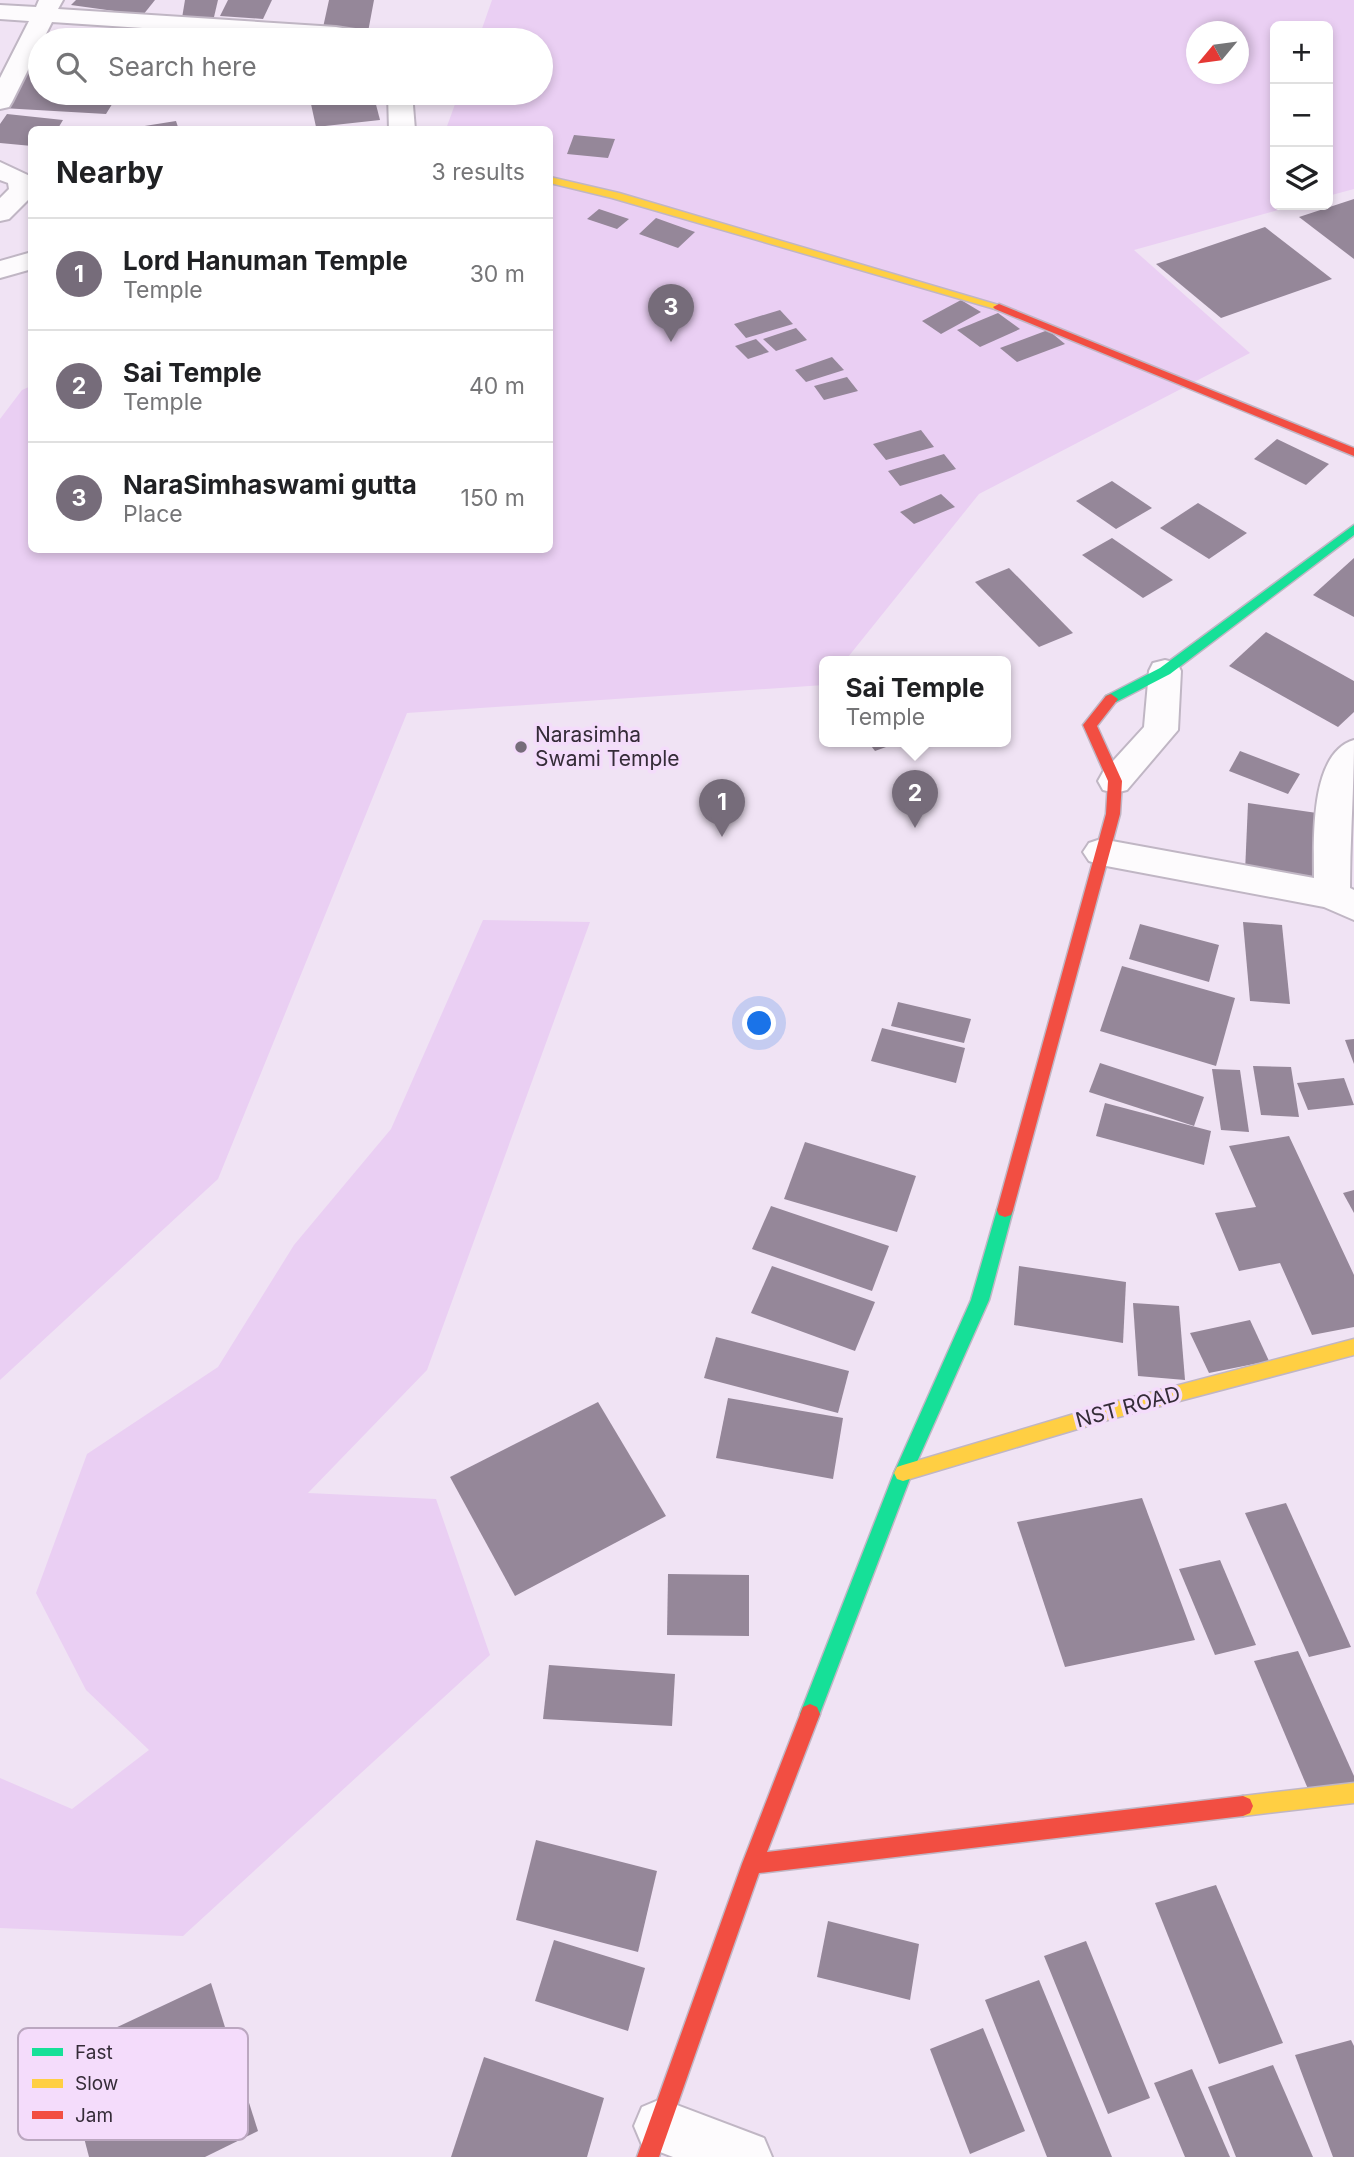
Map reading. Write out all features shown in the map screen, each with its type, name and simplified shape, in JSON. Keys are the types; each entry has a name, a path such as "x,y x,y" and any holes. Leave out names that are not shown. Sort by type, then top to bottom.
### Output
{"street":[{"path":"0,12 46,8 269,28"},
{"path":"36,28 46,8"},
{"path":"0,102 28,45"},
{"path":"401,105 402,126"},
{"path":"0,170 20,179 22,191 0,213"},
{"path":"553,181 615,195 1003,307 1354,452"},
{"path":"0,270 28,261"},
{"path":"745,2157 654,2142 752,1864 903,1473 980,1300 1113,814 1115,781 1090,725 1114,696 1165,671 1354,529"},
{"path":"1115,781 1161,730 1165,671"},
{"path":"1101,852 1343,900 1335,796 1345,760 1354,752"},
{"name":"NST ROAD","path":"903,1473 1111,1411 1354,1347"},
{"path":"752,1864 1354,1793"}],"shaded area":[{"path":"492,0 1354,0 1354,189 1333,195 1333,21 1270,21 1270,210 1278,210 1134,250 1250,353 979,494 849,656 819,656 819,685 407,713 218,1179 0,1380 0,419 22,390 28,387 28,553 553,553 553,126 447,126 455,105 553,105 553,28 482,28"},
{"path":"483,920 590,922 427,1370 308,1493 436,1499 490,1655 183,1936 0,1928 0,1778 72,1809 149,1750 86,1690 36,1593 87,1454 218,1367 294,1245 391,1129"}],"building":[{"path":"76,0 155,0 143,15 71,5"},
{"path":"185,0 218,0 214,17 182,18"},
{"path":"228,0 272,0 263,19 220,16"},
{"path":"329,0 374,0 369,28 323,28"},
{"path":"23,70 28,70 28,105 112,105 106,114 2,108"},
{"path":"311,105 376,105 380,120 325,126 316,126"},
{"path":"7,114 63,120 59,126 28,126 28,146 0,143 0,124"},
{"path":"176,121 178,126 145,126"},
{"path":"574,135 615,139 608,158 567,154"},
{"path":"1354,199 1354,259 1299,217 1320,210 1333,210 1333,206"},
{"path":"599,209 629,219 617,229 587,219"},
{"path":"656,218 695,232 678,248 639,234"},
{"path":"1265,227 1332,279 1221,318 1156,264"},
{"path":"961,300 981,312 941,334 922,321"},
{"path":"780,310 793,324 746,338 734,324"},
{"path":"998,313 1020,329 980,347 957,330"},
{"path":"796,328 807,340 776,351 763,339"},
{"path":"1048,330 1065,344 1017,362 1000,348"},
{"path":"756,339 769,352 748,359 735,346"},
{"path":"832,357 844,370 806,382 795,370"},
{"path":"847,377 858,391 824,400 814,386"},
{"path":"921,430 934,447 886,460 873,444"},
{"path":"1277,439 1329,464 1306,485 1254,459"},
{"path":"944,454 956,469 900,486 888,471"},
{"path":"1112,481 1152,508 1116,529 1076,501"},
{"path":"941,494 955,507 914,524 900,512"},
{"path":"1198,503 1247,533 1209,559 1160,528"},
{"path":"1112,538 1173,580 1143,598 1082,555"},
{"path":"1354,558 1354,617 1313,595"},
{"path":"1009,568 1073,633 1039,647 975,582"},
{"path":"1266,632 1354,681 1354,712 1338,727 1229,666"},
{"path":"1240,751 1300,774 1288,794 1229,771"},
{"path":"1248,803 1317,813 1316,882 1245,872"},
{"path":"1243,922 1282,925 1290,1004 1250,1001"},
{"path":"1140,924 1219,945 1209,982 1129,959"},
{"path":"1122,966 1235,998 1216,1066 1100,1031"},
{"path":"898,1002 971,1019 964,1043 891,1026"},
{"path":"882,1028 965,1048 956,1083 871,1061"},
{"path":"1354,1039 1354,1064 1345,1040"},
{"path":"1100,1063 1204,1097 1194,1126 1089,1092"},
{"path":"1253,1066 1291,1067 1299,1117 1261,1115"},
{"path":"1212,1069 1240,1070 1249,1132 1221,1130"},
{"path":"1344,1078 1354,1105 1308,1110 1297,1083"},
{"path":"1105,1103 1211,1131 1204,1165 1096,1136"},
{"path":"1289,1136 1354,1275 1354,1327 1312,1335 1280,1263 1239,1271 1215,1213 1256,1207 1229,1146"},
{"path":"805,1142 916,1176 897,1232 784,1199"},
{"path":"1354,1190 1354,1213 1343,1193"},
{"path":"771,1206 889,1246 872,1291 752,1249"},
{"path":"772,1266 875,1302 855,1351 751,1313"},
{"path":"1019,1266 1126,1282 1123,1343 1014,1325"},
{"path":"1133,1303 1179,1306 1185,1380 1138,1376"},
{"path":"1250,1320 1269,1361 1209,1373 1190,1333"},
{"path":"716,1337 849,1371 838,1413 704,1378"},
{"path":"728,1398 843,1418 833,1479 716,1458"},
{"path":"598,1402 666,1516 515,1596 450,1477"},
{"path":"1142,1498 1195,1640 1065,1667 1017,1522"},
{"path":"1286,1503 1351,1647 1309,1657 1245,1513"},
{"path":"1220,1560 1256,1645 1215,1655 1179,1569"},
{"path":"668,1574 749,1575 749,1636 667,1635"},
{"path":"1298,1651 1354,1776 1354,1797 1316,1808 1254,1661"},
{"path":"549,1665 675,1674 672,1726 543,1719"},
{"path":"536,1840 657,1871 638,1952 516,1920"},
{"path":"1216,1885 1283,2043 1219,2064 1155,1903"},
{"path":"828,1921 919,1944 910,2000 817,1977"},
{"path":"554,1940 645,1968 628,2031 535,2001"},
{"path":"1086,1941 1150,2098 1108,2114 1044,1956"},
{"path":"1039,1980 1112,2157 1047,2157 985,2000"},
{"path":"211,1983 225,2028 115,2028"},
{"path":"983,2028 1025,2131 970,2154 930,2049"},
{"path":"1351,2040 1354,2046 1354,2157 1333,2157 1295,2055"},
{"path":"484,2057 604,2098 587,2157 451,2157"},
{"path":"1273,2065 1313,2157 1236,2157 1208,2087"},
{"path":"1192,2069 1230,2157 1185,2157 1154,2083"},
{"path":"248,2100 258,2131 248,2136"},
{"path":"85,2140 240,2140 205,2157 89,2157"}],"traffic: fast":[{"path":"1111,699 1165,671 1354,529"},
{"path":"810,1714 903,1473 980,1300 1005,1210"}],"traffic: slow":[{"path":"553,181 615,195 999,307"},
{"path":"903,1473 1111,1411 1354,1347"},
{"path":"1243,1806 1354,1793"}],"traffic: jam":[{"path":"999,307 1354,452"},
{"path":"1005,1210 1113,814 1115,781 1090,725 1111,699"},
{"path":"648,2157 752,1864 810,1714"},
{"path":"752,1864 1243,1806"}],"place":[{"name":"NaraSimhaswami gutta","path":"671,342"},
{"name":"Narasimha Swami Temple","path":"521,747"},
{"name":"Sai Temple","path":"915,828"},
{"name":"Lord Hanuman Temple","path":"722,837"}]}
